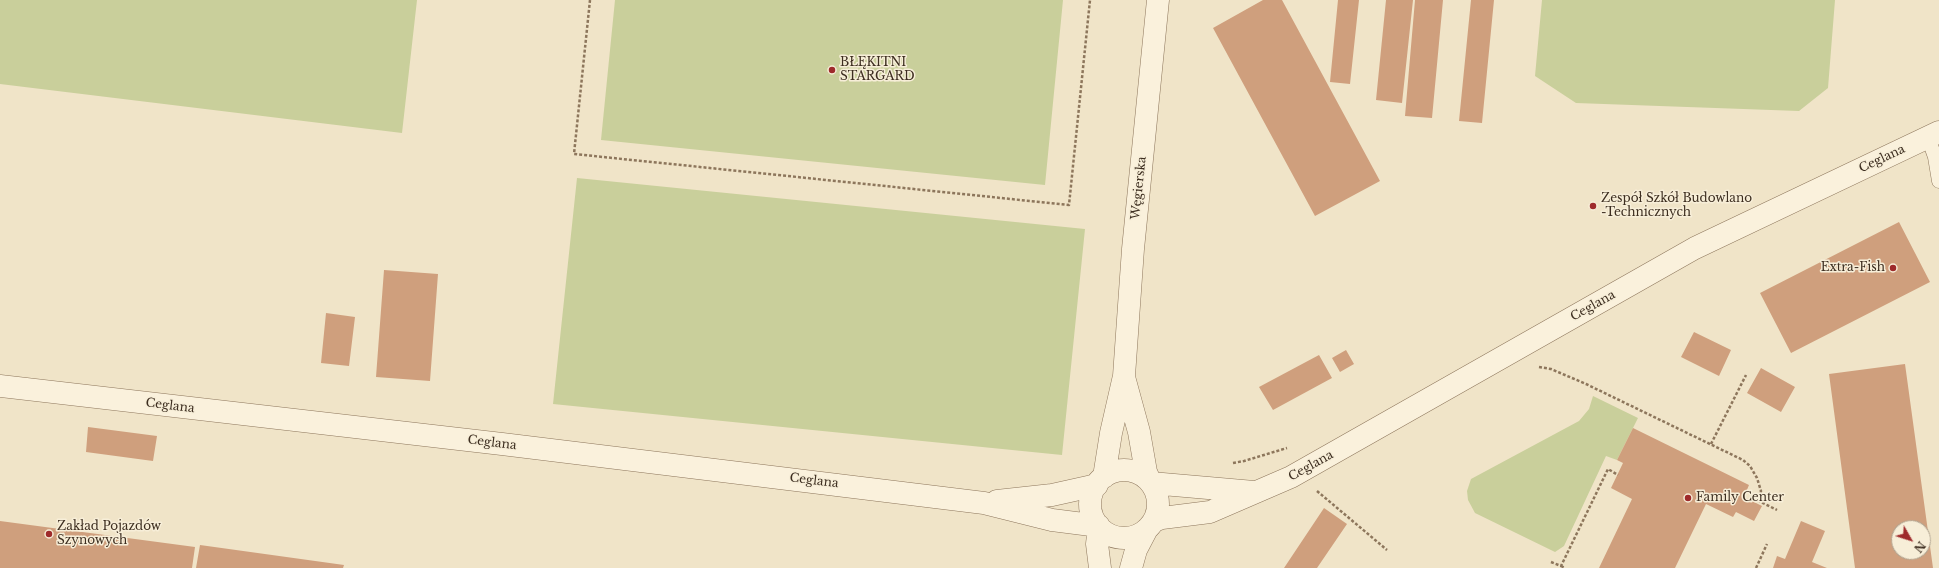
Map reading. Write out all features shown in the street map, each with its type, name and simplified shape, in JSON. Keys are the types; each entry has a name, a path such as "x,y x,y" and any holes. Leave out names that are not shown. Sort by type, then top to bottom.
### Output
{"street":[{"name":"Węgierska","path":"1101,481 1110,432 1124,376 1132,249 1158,0"},
{"name":"Ceglana","path":"1150,525 1162,518 1210,512 1224,508 1254,492 1291,477 1695,248 1934,134"},
{"name":"Węgierska","path":"1124,376 1139,432 1146,472 1151,483"},
{"name":"Ceglana","path":"0,386 533,448 984,503 1052,520 1088,523 1098,526"},
{"path":"1131,568 1136,550 1150,525 1158,508 1157,495 1151,483 1141,475 1129,470 1116,471 1101,481 1092,495 1091,506 1093,517 1098,526 1106,533 1117,538 1128,538 1138,535 1150,525"},
{"name":"Ceglana","path":"984,503 1052,495 1101,481"},
{"name":"Ceglana","path":"1151,483 1254,492"},
{"path":"1098,526 1097,544 1100,568"}],"lane":[{"path":"1934,134 1939,181"}],"path":[{"path":"590,0 574,154 1069,205 1090,0"},
{"path":"1532,367 1551,368 1742,460 1750,466 1757,478 1761,491 1759,501 1777,510"},
{"path":"1711,444 1746,375"},
{"path":"1231,463 1244,461 1284,448 1292,448"},
{"path":"1561,566 1608,469 1618,475"},
{"path":"1320,485 1313,489 1324,496 1387,550"},
{"path":"1756,568 1767,544"},
{"path":"1551,562 1565,568"}],"green space":[{"path":"0,0 417,0 402,133 0,84"},
{"name":"BŁĘKITNI STARGARD","path":"615,0 1063,0 1045,185 601,140"},
{"path":"1542,0 1835,0 1828,88 1799,111 1576,103 1535,76"},
{"path":"577,178 1085,229 1062,455 553,404"},
{"path":"1593,396 1638,418 1617,460 1606,456 1564,546 1555,552 1475,513 1468,500 1467,491 1471,479 1579,421 1589,409"}],"building":[{"path":"1263,0 1282,0 1380,181 1315,216 1213,28"},
{"path":"1338,0 1359,0 1350,84 1330,82"},
{"path":"1386,0 1413,0 1402,103 1376,100"},
{"path":"1415,0 1443,0 1432,118 1405,116"},
{"path":"1471,0 1494,0 1482,123 1459,121"},
{"path":"1899,222 1930,282 1791,353 1760,293"},
{"path":"384,270 438,274 430,381 376,377"},
{"path":"326,313 355,317 349,366 321,363"},
{"path":"1694,332 1731,350 1719,376 1681,357"},
{"path":"1346,350 1354,364 1340,372 1332,358"},
{"path":"1319,355 1332,378 1273,410 1259,387"},
{"path":"1905,364 1926,520 1891,520 1891,560 1931,560 1931,553 1933,568 1855,568 1829,374"},
{"path":"1761,368 1795,387 1781,412 1747,393"},
{"path":"88,427 157,436 153,461 86,452"},
{"name":"Family Center","path":"1633,428 1749,485 1744,497 1762,506 1754,521 1736,512 1733,517 1706,504 1675,568 1599,568 1632,499 1611,488 1623,463 1617,460"},
{"path":"1324,508 1347,524 1317,568 1284,568"},
{"name":"Zakład Pojazdów Szynowych","path":"0,521 195,547 192,568 0,568"},
{"path":"1801,521 1825,531 1812,562 1827,568 1773,568 1777,556 1785,559"},
{"path":"200,545 344,565 343,568 196,568"}],"place":[{"name":"BŁĘKITNI STARGARD","path":"832,70"},
{"name":"Zespół Szkół Budowlano -Technicznych","path":"1593,206"},
{"name":"Extra-Fish","path":"1893,268"},
{"name":"Family Center","path":"1688,498"},
{"name":"Zakład Pojazdów Szynowych","path":"49,534"}]}
